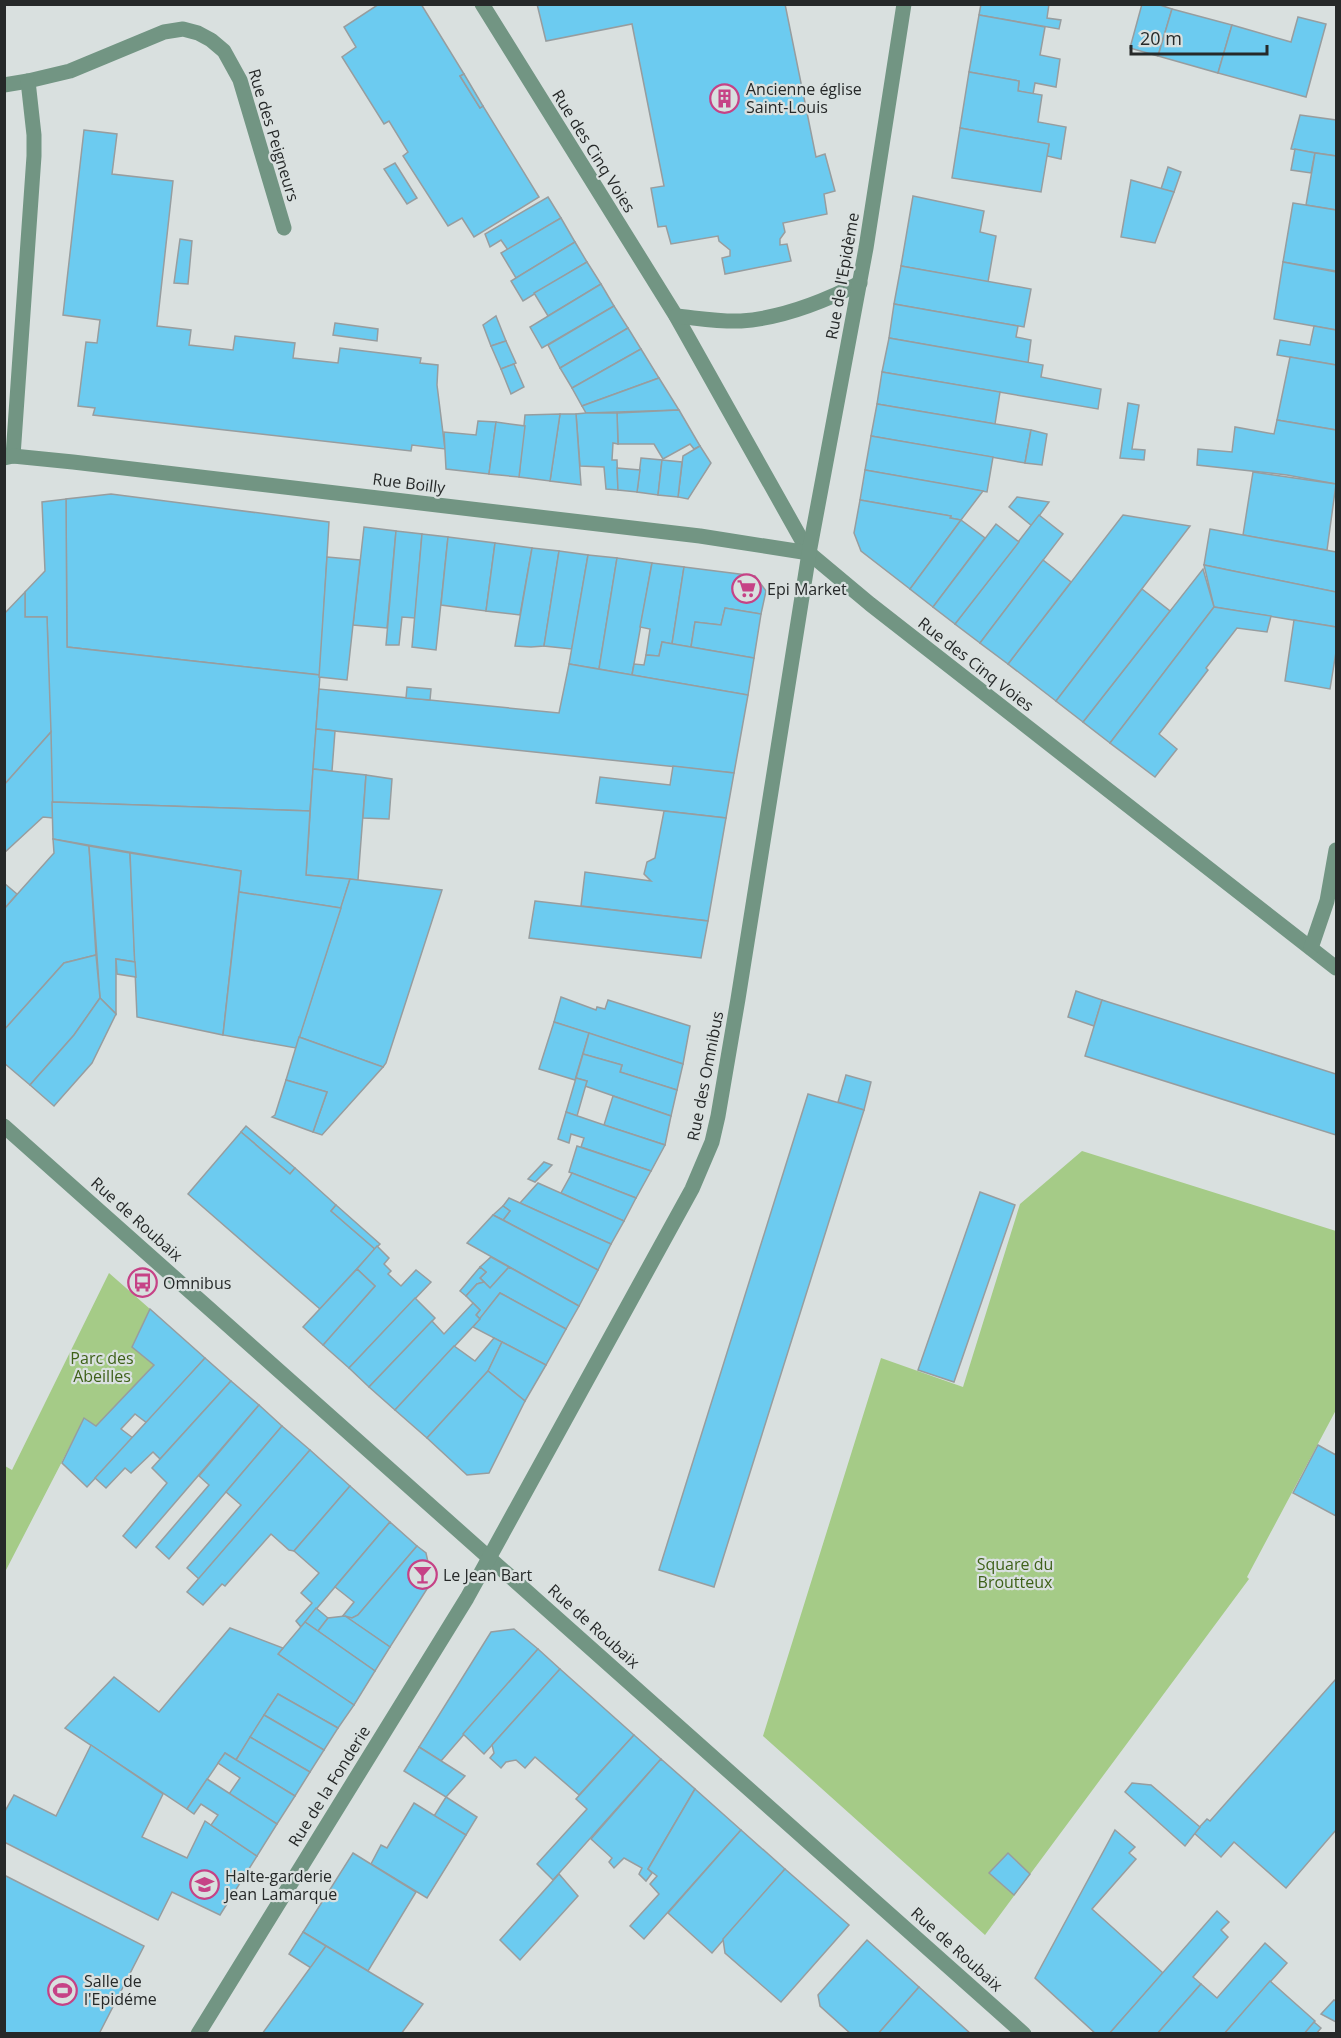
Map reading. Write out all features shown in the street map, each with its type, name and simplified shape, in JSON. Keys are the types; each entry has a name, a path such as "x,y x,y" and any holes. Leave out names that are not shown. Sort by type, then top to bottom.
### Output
{"street":[{"name":"Rue des Cinq Voies","path":"482,4 676,316 808,553 1336,968"},
{"name":"Rue de l'Epidème","path":"808,553 860,283 904,4"},
{"name":"Rue des Peigneurs","path":"4,85 70,71 164,32 183,29 198,33 224,51 240,80 284,228"},
{"path":"9,457 34,156 28,81"},
{"path":"676,316 741,321 766,317 791,312 816,303 860,283"},
{"name":"Rue Boilly","path":"9,457 700,536 808,553"},
{"name":"Rue des Omnibus","path":"490,1557 692,1189 712,1142 738,999 808,553"},
{"path":"1311,948 1327,901 1336,850"},
{"name":"Rue de Roubaix","path":"4,1126 1024,2034"},
{"name":"Rue de la Fonderie","path":"198,2034 490,1557"}],"green space":[{"name":"Square du Broutteux","path":"1082,1151 1336,1231 1336,1410 1247,1577 1249,1579 985,1935 763,1736 881,1358 963,1387 1020,1204"},
{"name":"Parc des Abeilles","path":"109,1273 150,1309 132,1347 154,1365 96,1426 84,1419 5,1572 5,1466 12,1470"}],"building":[{"path":"379,4 421,4 464,74 460,76 480,108 483,106 539,197 474,237 462,218 448,226 403,156 408,152 389,121 384,124 342,57 356,47 344,27"},
{"name":"Ancienne église Saint-Louis","path":"537,4 785,4 816,157 825,154 835,191 824,194 827,214 783,223 785,232 780,239 780,245 787,244 791,261 725,274 722,258 730,256 730,250 719,241 718,236 671,244 666,226 658,227 651,188 664,186 632,24 546,41"},
{"path":"981,4 1049,4 1047,18 1061,20 1059,29 979,15"},
{"path":"1142,4 1157,4 1172,9 1158,56 1130,48"},
{"path":"1172,9 1232,25 1218,73 1158,56"},
{"path":"979,15 1045,27 1040,55 1060,59 1056,87 1035,83 1033,94 1018,91 1019,81 969,72"},
{"path":"1298,17 1326,24 1306,97 1218,73 1232,25 1291,42"},
{"path":"969,72 1019,81 1018,91 1042,95 1038,122 1066,127 1061,159 1047,156 1049,144 960,128"},
{"path":"464,74 483,106 480,108 460,76"},
{"path":"1300,115 1336,120 1336,156 1291,149"},
{"path":"960,128 1049,144 1041,192 952,178"},
{"path":"84,130 117,134 112,174 173,181 157,326 191,330 189,345 233,350 235,336 295,343 293,358 338,363 340,348 421,358 420,363 438,365 437,385 445,449 412,445 411,451 93,415 95,408 78,406 86,342 97,343 100,320 63,315"},
{"path":"1295,149 1315,153 1311,173 1291,170"},
{"path":"1315,153 1336,156 1336,210 1306,205"},
{"path":"395,163 417,198 407,204 384,169"},
{"path":"1168,167 1181,172 1174,192 1161,189"},
{"path":"1131,180 1174,192 1155,243 1121,237"},
{"path":"913,196 984,211 980,232 996,236 988,282 901,266"},
{"path":"548,197 561,218 508,250 501,240 490,247 485,234"},
{"path":"1293,203 1336,210 1336,271 1283,262"},
{"path":"561,218 575,242 516,278 501,253"},
{"path":"180,239 192,241 188,284 174,283"},
{"path":"575,242 587,262 523,301 511,281"},
{"path":"587,262 601,284 548,316 534,293"},
{"path":"1283,262 1336,272 1336,330 1274,319"},
{"path":"901,266 1031,289 1024,327 894,304"},
{"path":"601,284 614,306 542,348 530,327"},
{"path":"894,304 1018,326 1016,337 1031,340 1028,363 889,338"},
{"path":"614,306 628,328 560,368 548,345"},
{"path":"496,316 506,341 491,346 483,325"},
{"path":"335,323 378,329 377,341 333,335"},
{"path":"1314,326 1336,330 1336,365 1277,355 1280,340 1310,345"},
{"path":"628,328 641,349 572,388 560,368"},
{"path":"889,338 1043,365 1041,377 1101,389 1098,409 882,372"},
{"path":"506,341 516,363 501,369 491,346"},
{"path":"641,349 659,378 582,406 572,388"},
{"path":"1290,357 1336,365 1336,430 1277,420"},
{"path":"514,364 524,387 511,394 501,369"},
{"path":"882,372 1000,392 995,424 877,404"},
{"path":"659,378 679,410 586,413 582,406"},
{"path":"1128,403 1139,405 1132,449 1145,450 1144,460 1120,458"},
{"path":"877,404 1031,430 1025,463 871,436"},
{"path":"679,410 700,446 694,449 690,444 663,459 654,444 618,444 617,413"},
{"path":"617,413 618,444 613,443 612,460 617,460 618,490 606,489 604,467 580,466 576,414"},
{"path":"560,414 576,414 581,485 550,481"},
{"path":"560,414 550,481 519,477 525,415"},
{"path":"1277,420 1336,430 1336,484 1287,475 1197,465 1198,449 1232,452 1235,427 1274,434"},
{"path":"478,421 496,422 489,474 446,469 444,432 476,435"},
{"path":"496,422 525,426 519,477 489,474"},
{"path":"1031,430 1047,434 1042,465 1025,463"},
{"path":"871,436 993,457 987,492 865,470"},
{"path":"700,446 711,463 688,499 678,497 683,456"},
{"path":"641,458 662,460 658,495 637,492"},
{"path":"662,460 682,462 678,497 658,495"},
{"path":"617,468 640,470 637,492 618,490"},
{"path":"865,470 983,491 961,520 950,518 951,516 860,500"},
{"path":"1253,472 1336,484 1327,550 1243,535"},
{"path":"111,494 329,522 320,675 67,647 66,499"},
{"path":"1017,497 1049,502 1032,526 1009,507"},
{"path":"66,499 67,647 320,675 310,811 52,802 47,617 25,617 25,592 45,571 42,502"},
{"path":"860,500 951,516 950,518 961,520 910,589 861,551 854,533"},
{"path":"1039,515 1063,534 980,643 955,624"},
{"path":"1123,515 1190,526 1056,701 1008,664"},
{"path":"961,520 985,538 933,607 910,589"},
{"path":"996,524 1019,542 955,624 933,607"},
{"path":"364,527 396,531 387,628 353,625"},
{"path":"1210,529 1336,552 1336,592 1204,565"},
{"path":"396,531 422,534 415,618 402,617 399,645 386,645"},
{"path":"422,534 448,537 436,650 412,647"},
{"path":"448,537 495,543 486,611 441,605"},
{"path":"495,543 532,548 520,615 486,611"},
{"path":"532,548 559,551 544,646 515,646"},
{"path":"559,551 588,555 572,649 544,646"},
{"path":"588,555 617,558 599,669 569,664"},
{"path":"327,557 360,560 347,680 319,677"},
{"path":"617,558 652,563 632,675 599,669"},
{"path":"1043,560 1071,582 1008,664 980,643"},
{"path":"652,563 684,567 672,644 662,642 659,656 646,655 650,629 640,627"},
{"path":"1204,565 1336,592 1336,627 1214,607"},
{"path":"684,567 755,576 766,591 761,614 725,608 721,625 695,622 691,647 672,644"},
{"path":"1203,569 1214,607 1110,743 1083,722"},
{"path":"1142,589 1170,611 1083,722 1056,701"},
{"path":"25,592 25,617 47,617 51,732 4,785 4,614"},
{"path":"1214,607 1271,616 1267,632 1237,628 1206,668 1208,670 1159,734 1177,749 1155,777 1110,743"},
{"path":"725,608 761,614 754,658 691,647 695,622 721,625"},
{"path":"1294,620 1336,627 1336,652 1330,689 1285,681"},
{"path":"662,642 754,658 748,695 632,675 634,664 644,665 646,655 659,656"},
{"path":"569,664 748,695 734,773 316,729 319,689 559,713"},
{"path":"407,687 431,689 430,700 406,698"},
{"path":"316,729 335,731 332,771 313,769"},
{"path":"51,732 53,818 43,817 4,853 4,785"},
{"path":"673,766 734,773 726,818 596,803 600,777 670,785"},
{"path":"313,769 366,775 358,880 306,875"},
{"path":"366,775 392,779 389,819 363,818"},
{"path":"52,802 310,811 306,875 350,879 341,908 239,892 241,871 53,839"},
{"path":"664,811 726,818 708,921 581,906 585,872 651,881 644,874 647,862 655,858"},
{"path":"53,839 89,846 96,955 64,963 5,1029 4,909 54,853"},
{"path":"89,846 130,853 135,962 116,959 116,1014 100,998"},
{"path":"130,853 241,871 223,1035 137,1017"},
{"path":"350,879 442,890 383,1067 299,1037"},
{"path":"4,883 17,894 4,909"},
{"path":"239,892 341,908 296,1048 223,1035"},
{"path":"535,901 708,921 701,958 529,938"},
{"path":"96,955 100,998 74,1035 30,1085 4,1063 4,1030 64,963"},
{"path":"116,959 135,962 136,977 117,974"},
{"path":"1076,991 1102,1000 1094,1026 1068,1017"},
{"path":"561,997 596,1010 597,1007 605,1009 608,1000 690,1026 683,1064 554,1022"},
{"path":"100,998 116,1014 92,1063 54,1106 30,1085 74,1035"},
{"path":"1102,1000 1336,1074 1336,1135 1085,1056"},
{"path":"554,1022 589,1033 575,1080 539,1069"},
{"path":"589,1033 683,1064 677,1090 620,1072 622,1065 583,1054"},
{"path":"299,1037 383,1067 322,1135 313,1132 327,1092 286,1080"},
{"path":"583,1054 622,1065 620,1072 677,1090 671,1116 585,1086 587,1081 576,1078"},
{"path":"846,1075 871,1082 864,1110 838,1102"},
{"path":"576,1078 587,1081 577,1116 566,1112"},
{"path":"286,1080 327,1092 313,1132 272,1117 275,1115"},
{"path":"808,1094 864,1110 714,1587 659,1570"},
{"path":"613,1096 671,1116 665,1145 604,1125"},
{"path":"566,1112 665,1145 651,1171 581,1147 584,1138 571,1134 569,1143 558,1139"},
{"path":"246,1126 295,1168 290,1174 241,1132"},
{"path":"241,1132 290,1174 295,1168 336,1205 331,1211 375,1249 320,1309 188,1194"},
{"path":"577,1146 651,1171 636,1198 569,1172"},
{"path":"544,1162 552,1165 535,1182 528,1179"},
{"path":"572,1173 636,1198 624,1221 561,1193"},
{"path":"538,1183 624,1221 611,1244 520,1203"},
{"path":"980,1192 1015,1205 954,1382 918,1370"},
{"path":"509,1198 611,1244 598,1270 503,1220 510,1211 503,1206"},
{"path":"336,1205 380,1244 375,1249 331,1211"},
{"path":"503,1206 510,1211 503,1220 493,1215"},
{"path":"493,1215 598,1270 579,1306 467,1243"},
{"path":"377,1246 389,1258 384,1264 391,1271 388,1274 401,1286 416,1270 431,1282 349,1368 323,1345 375,1286 357,1269"},
{"path":"491,1257 509,1267 490,1288 480,1278 486,1272 480,1267"},
{"path":"480,1267 486,1272 480,1278 484,1282 477,1284 466,1296 460,1291"},
{"path":"509,1267 579,1306 566,1329 500,1293 480,1319 476,1315 480,1310 466,1296 477,1284 484,1282 490,1288"},
{"path":"357,1269 375,1286 323,1345 303,1327"},
{"path":"500,1293 566,1329 546,1365 473,1327"},
{"path":"415,1298 435,1318 369,1387 349,1368"},
{"path":"473,1303 480,1310 476,1315 480,1319 395,1410 369,1387 432,1321 444,1334"},
{"path":"150,1309 205,1358 147,1423 135,1414 121,1429 133,1438 87,1487 62,1463 84,1418 96,1426 154,1365 132,1347"},
{"path":"494,1338 502,1342 488,1371 427,1438 395,1410 454,1346 475,1361"},
{"path":"502,1342 546,1365 525,1401 488,1371"},
{"path":"205,1358 231,1381 160,1459 153,1452 131,1473 125,1468 106,1488 95,1478"},
{"path":"488,1371 525,1401 489,1473 467,1475 427,1438"},
{"path":"231,1381 259,1405 136,1548 123,1536 167,1483 152,1468"},
{"path":"259,1405 282,1426 169,1559 156,1547 209,1485 199,1476"},
{"path":"282,1426 310,1450 199,1579 187,1568 241,1505 226,1492"},
{"path":"1318,1445 1336,1455 1336,1516 1293,1493"},
{"path":"310,1450 350,1486 294,1551 289,1550 271,1534 225,1586 222,1584 203,1605 187,1592"},
{"path":"350,1486 390,1522 301,1627 296,1621 312,1603 301,1593 319,1573 294,1551"},
{"path":"390,1522 417,1546 358,1615 352,1618 342,1617 354,1602 335,1587"},
{"path":"417,1546 426,1553 432,1581 390,1647 345,1616 352,1618 358,1615"},
{"path":"316,1608 328,1618 318,1631 305,1622"},
{"path":"345,1616 390,1647 375,1671 318,1631 328,1618"},
{"path":"305,1622 375,1671 354,1705 278,1654"},
{"path":"230,1628 283,1648 278,1654 354,1705 338,1728 278,1694 236,1760 225,1753 187,1809 65,1728 114,1677 159,1712"},
{"path":"514,1629 538,1649 441,1761 419,1747 491,1632"},
{"path":"538,1649 560,1669 484,1754 463,1734"},
{"path":"560,1669 634,1735 579,1795 535,1757 525,1768 516,1760 506,1762 501,1768 490,1758 494,1753 492,1745"},
{"path":"1336,1679 1336,1830 1286,1888 1234,1842 1221,1857 1194,1833 1207,1819 1210,1821"},
{"path":"278,1694 338,1728 324,1750 264,1715"},
{"path":"264,1715 324,1750 310,1772 250,1737"},
{"path":"634,1735 661,1759 553,1880 537,1864 587,1809 576,1799"},
{"path":"250,1737 310,1772 295,1796 236,1760"},
{"path":"91,1745 163,1794 142,1837 187,1858 205,1821 257,1856 220,1915 172,1892 158,1920 4,1842 4,1813 14,1795 56,1816"},
{"path":"419,1747 465,1776 446,1797 404,1771"},
{"path":"225,1753 295,1796 277,1824 229,1794 240,1778 218,1763"},
{"path":"661,1759 695,1789 648,1869 652,1873 646,1881 639,1874 642,1868 624,1858 614,1868 609,1862 612,1858 591,1839"},
{"path":"207,1779 277,1824 257,1856 211,1825 218,1815 201,1804 194,1814 187,1809"},
{"path":"1132,1783 1151,1785 1200,1827 1185,1846 1125,1792"},
{"path":"695,1789 741,1830 644,1939 630,1926 659,1894 650,1884 657,1876 648,1869"},
{"path":"446,1797 477,1817 466,1835 434,1816"},
{"path":"414,1803 466,1835 427,1898 371,1864 381,1845 387,1848"},
{"path":"741,1830 785,1869 712,1953 668,1913"},
{"path":"1115,1830 1135,1847 1129,1853 1136,1859 1092,1909 1163,1973 1109,2034 1096,2034 1035,1978"},
{"path":"353,1853 416,1892 368,1971 303,1932"},
{"path":"1008,1853 1030,1874 1014,1895 989,1873"},
{"path":"785,1869 849,1925 781,2002 725,1953 723,1939"},
{"path":"559,1874 578,1896 520,1960 500,1940"},
{"name":"Salle de l'Epidéme","path":"4,1875 144,1946 99,2034 4,2034"},
{"path":"1217,1911 1229,1922 1221,1930 1228,1937 1193,1977 1201,1984 1157,2034 1109,2034"},
{"path":"303,1932 326,1946 311,1968 289,1954"},
{"path":"867,1940 919,1987 878,2034 851,2034 820,2006 818,1995"},
{"path":"1265,1943 1287,1963 1224,2034 1157,2034 1201,1984 1217,1998"},
{"path":"326,1946 423,2004 401,2034 262,2034"},
{"path":"1270,1981 1315,2021 1304,2034 1224,2034"},
{"path":"919,1987 971,2034 878,2034"},
{"path":"1334,2000 1336,2001 1336,2022 1321,2014"},
{"path":"1314,2022 1321,2028 1316,2034 1304,2034"}],"place":[{"name":"Ancienne église Saint-Louis","path":"725,98"},
{"name":"Epi Market","path":"746,589"},
{"name":"Omnibus","path":"142,1283"},
{"name":"Le Jean Bart","path":"422,1575"},
{"name":"Halte-garderie Jean Lamarque","path":"204,1885"},
{"name":"Salle de l'Epidéme","path":"63,1990"}]}
